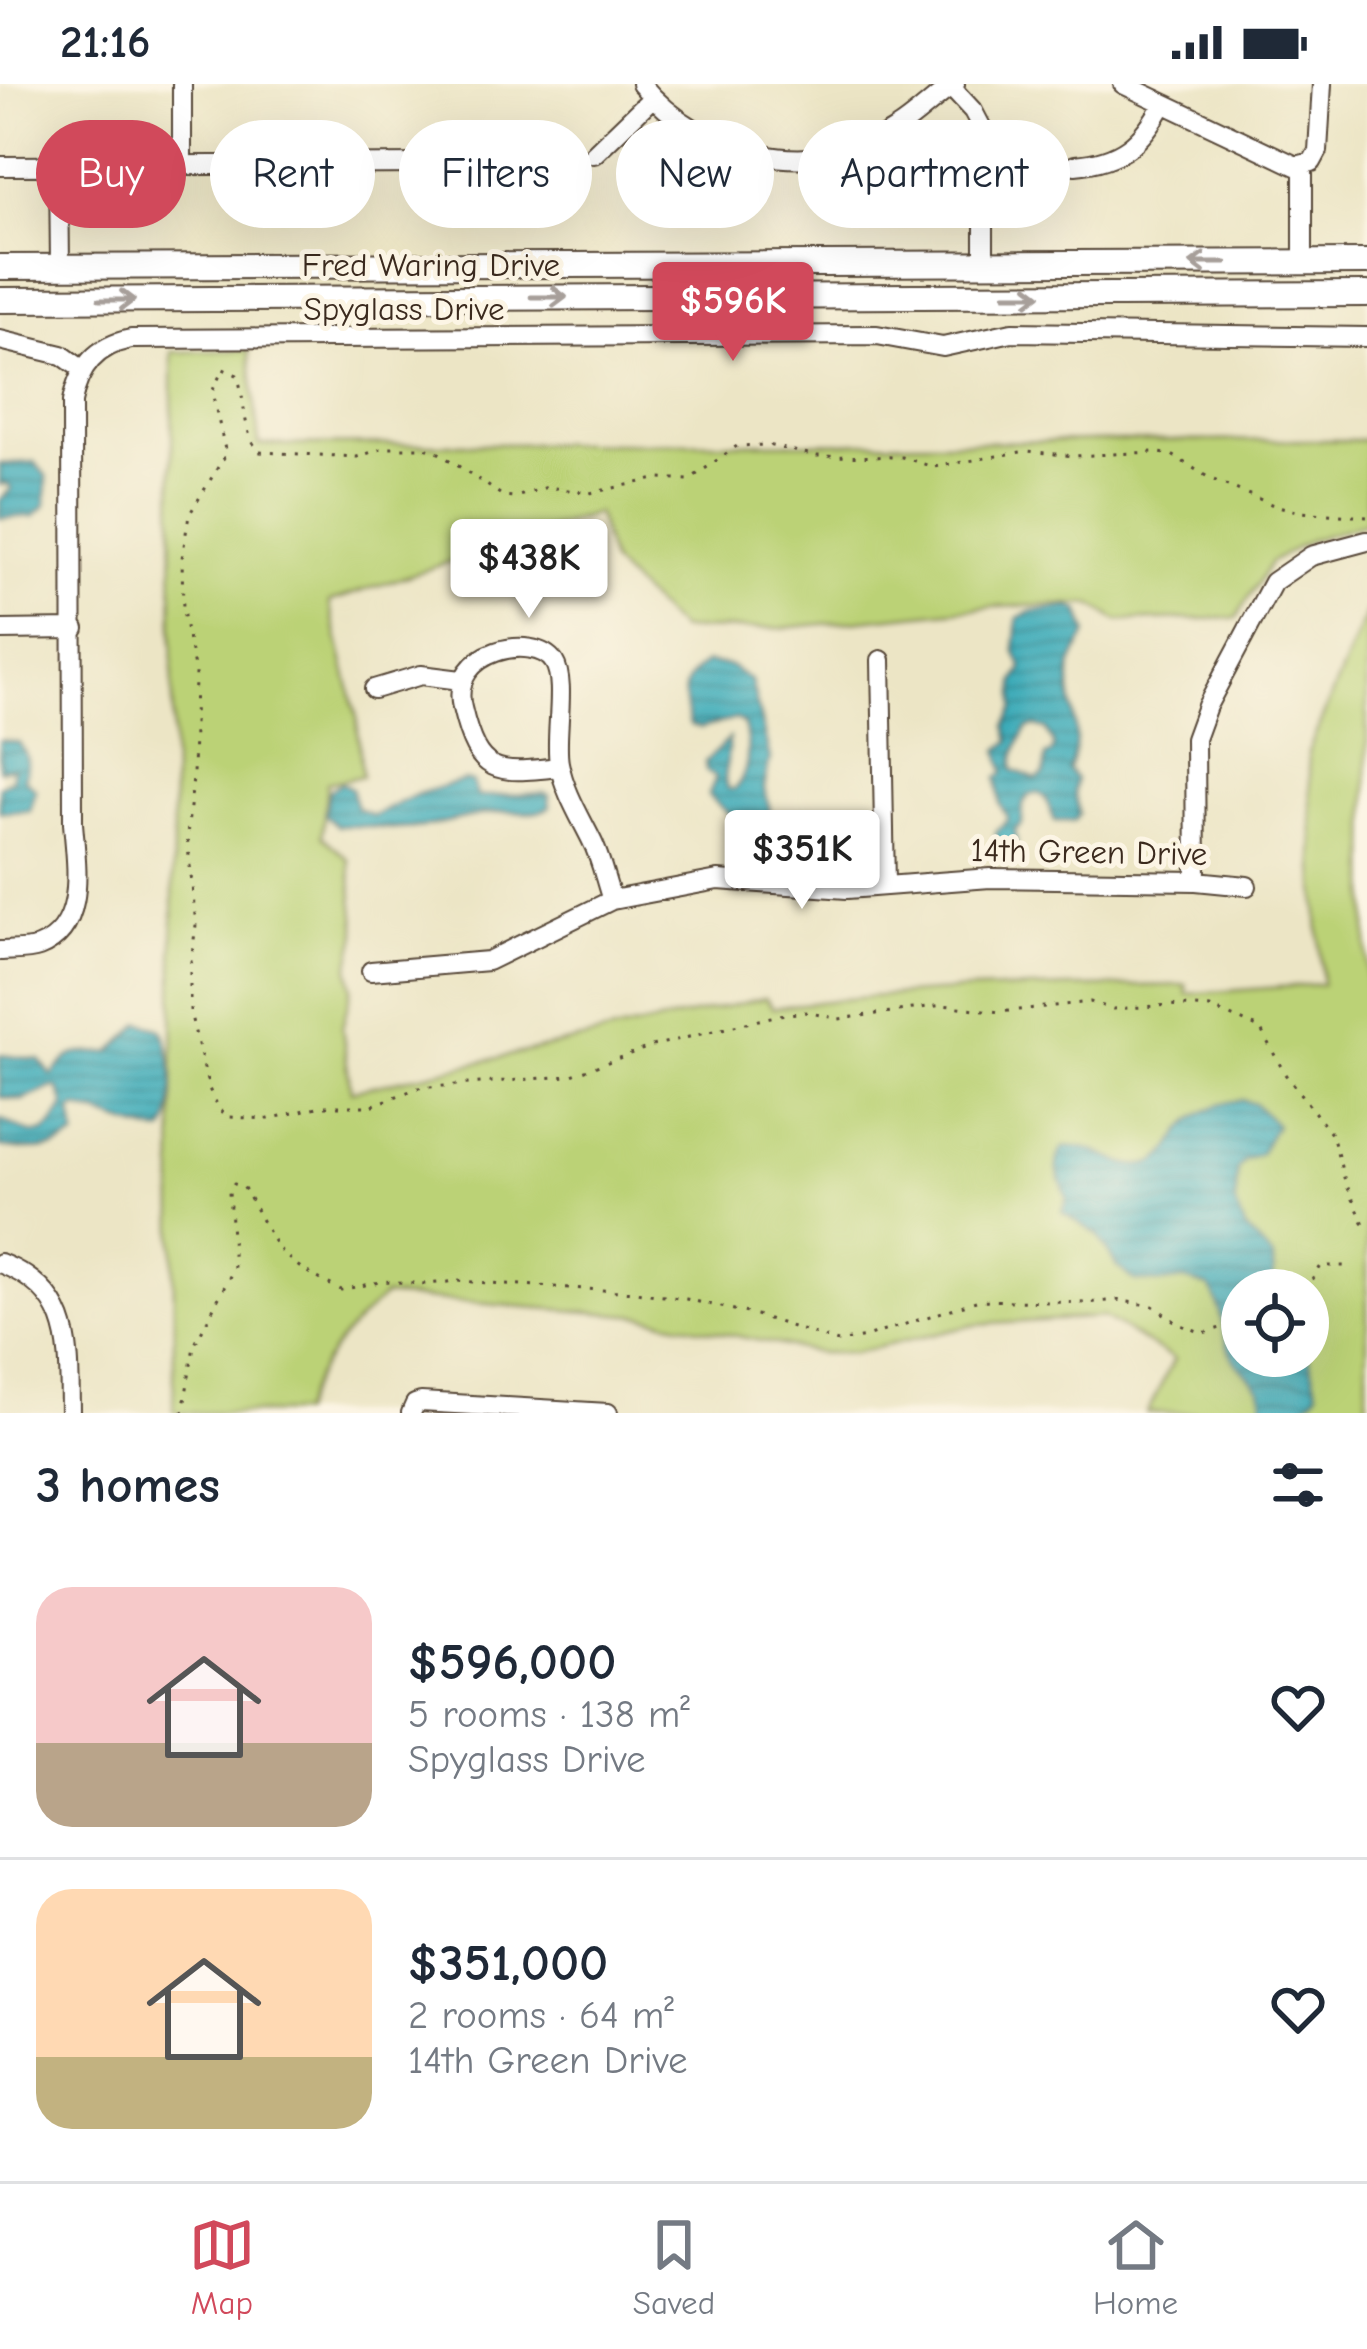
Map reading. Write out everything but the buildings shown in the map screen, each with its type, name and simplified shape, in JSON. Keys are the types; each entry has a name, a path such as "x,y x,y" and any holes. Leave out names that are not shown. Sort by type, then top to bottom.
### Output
{"main road":[{"name":"Fred Waring Drive","path":"0,267 1367,262"},
{"path":"772,296 857,280 974,278 984,263"},
{"path":"0,281 47,281 60,266"},
{"path":"1213,294 1274,278 1367,277"},
{"name":"Fred Waring Drive","path":"0,300 1367,294"}],"street":[{"path":"182,84 182,120"},
{"path":"1123,84 1285,163 1305,166"},
{"path":"1303,262 1305,166 1318,151 1322,84"},
{"path":"594,154 647,91 710,141 782,158 810,158 836,155 894,132 951,85 984,132 984,263"},
{"path":"1076,165 1114,159 1130,148 1144,136 1163,104"},
{"path":"186,164 399,164"},
{"path":"0,166 36,166"},
{"path":"60,228 60,266"},
{"name":"Spyglass Drive","path":"83,370 97,352 131,339 877,335 943,347 1012,332 1367,337"},
{"path":"0,340 62,355 83,370 72,402 73,824 78,887 67,925 40,946 0,951"},
{"path":"1196,881 1195,739 1207,706 1273,582 1311,556 1367,542"},
{"path":"0,630 75,629"},
{"path":"560,767 505,772 486,765 474,748 462,710 460,680 472,664 515,648 548,656 557,668 560,767 611,900"},
{"path":"881,660 885,886"},
{"path":"374,688 422,675 460,680"},
{"name":"14th Green Drive","path":"371,971 488,961 611,900 718,880 848,889 990,878 1247,886"},
{"path":"0,1263 34,1282 62,1318 69,1347 70,1413"},
{"path":"411,1413 421,1402 608,1413"}],"path":[{"path":"1367,517 1300,512 1271,504 1211,479 1172,455 1153,452 1074,456 1028,451 933,467 902,457 834,457 767,445 737,446 689,481 660,478 590,493 547,487 503,496 424,448 384,448 357,457 260,452 251,441 237,375 223,369 212,392 225,440 224,461 189,515 182,558 184,619 195,673 187,828 196,925 190,1012 209,1089 229,1117 269,1119 321,1106 371,1106 418,1088 569,1076 652,1046 779,1015 806,1012 839,1019 943,1005 1000,1012 1081,1002 1113,1009 1200,1007 1260,1028 1285,1074 1332,1135 1367,1231"},
{"path":"183,1413 194,1346 235,1268 229,1192 234,1184 243,1186 269,1239 283,1256 341,1290 384,1280 635,1292 756,1315 838,1342 965,1304 1012,1299 1140,1302 1194,1332 1221,1330"},
{"path":"1320,1269 1344,1267"}],"green space":[{"path":"249,350 259,445 1367,440 1367,523 1310,540 1271,562 1236,618 1118,621 1090,604 989,607 783,628 680,630 611,563 597,513 329,602 357,718 362,776 327,783 322,836 349,860 357,934 342,1028 351,1091 765,998 773,1008 979,990 1186,985 1187,994 1322,984 1308,752 1367,611 1367,1413 1147,1413 1174,1359 1103,1317 974,1325 853,1353 819,1353 641,1316 384,1296 334,1348 300,1413 174,1413 172,352"}],"water":[{"path":"35,462 47,477 46,505 34,516 0,518 0,500 12,488 0,485 0,464"},
{"path":"1079,610 1087,633 1070,677 1076,735 1068,770 1076,779 1079,814 1074,821 1055,821 1045,798 1038,793 1029,795 1023,804 1022,824 1015,830 1018,857 997,858 996,832 1008,819 1000,804 997,778 1004,772 999,750 1010,741 1006,726 1015,708 1015,682 1023,669 1015,650 1018,618 1033,611","holes":["1027,728 1046,729 1054,745 1046,756 1044,775 1036,779 1013,770"]},
{"path":"706,663 730,666 751,681 770,758 764,788 770,810 762,824 740,828 708,796 716,777 706,771 705,762 729,739 725,780 728,789 735,789 744,774 748,750 744,725 736,719 701,728 690,725 685,690 691,676"},
{"path":"0,740 19,743 24,751 24,778 36,790 30,811 0,812 0,786 12,779 13,767 0,770"},
{"path":"472,782 478,797 544,793 549,795 550,807 411,828 337,826 325,815 329,791 341,783 351,788 357,808 373,816 418,794"},
{"path":"141,1023 160,1028 169,1049 172,1095 164,1132 77,1108 72,1112 76,1136 68,1142 40,1149 0,1147 0,1119 41,1133 65,1106 59,1089 53,1087 23,1100 0,1097 0,1055 40,1060 52,1076 71,1056 111,1052"},
{"path":"1242,1100 1255,1104 1276,1125 1260,1154 1238,1169 1235,1203 1245,1228 1273,1258 1273,1269 1221,1269 1221,1320 1209,1287 1184,1280 1134,1281 1116,1265 1098,1235 1062,1212 1067,1199 1057,1167 1063,1148 1075,1147 1130,1165 1153,1163 1196,1117 1218,1105"},
{"path":"1250,1377 1314,1377 1318,1390 1301,1406 1261,1413 1259,1387"}]}
